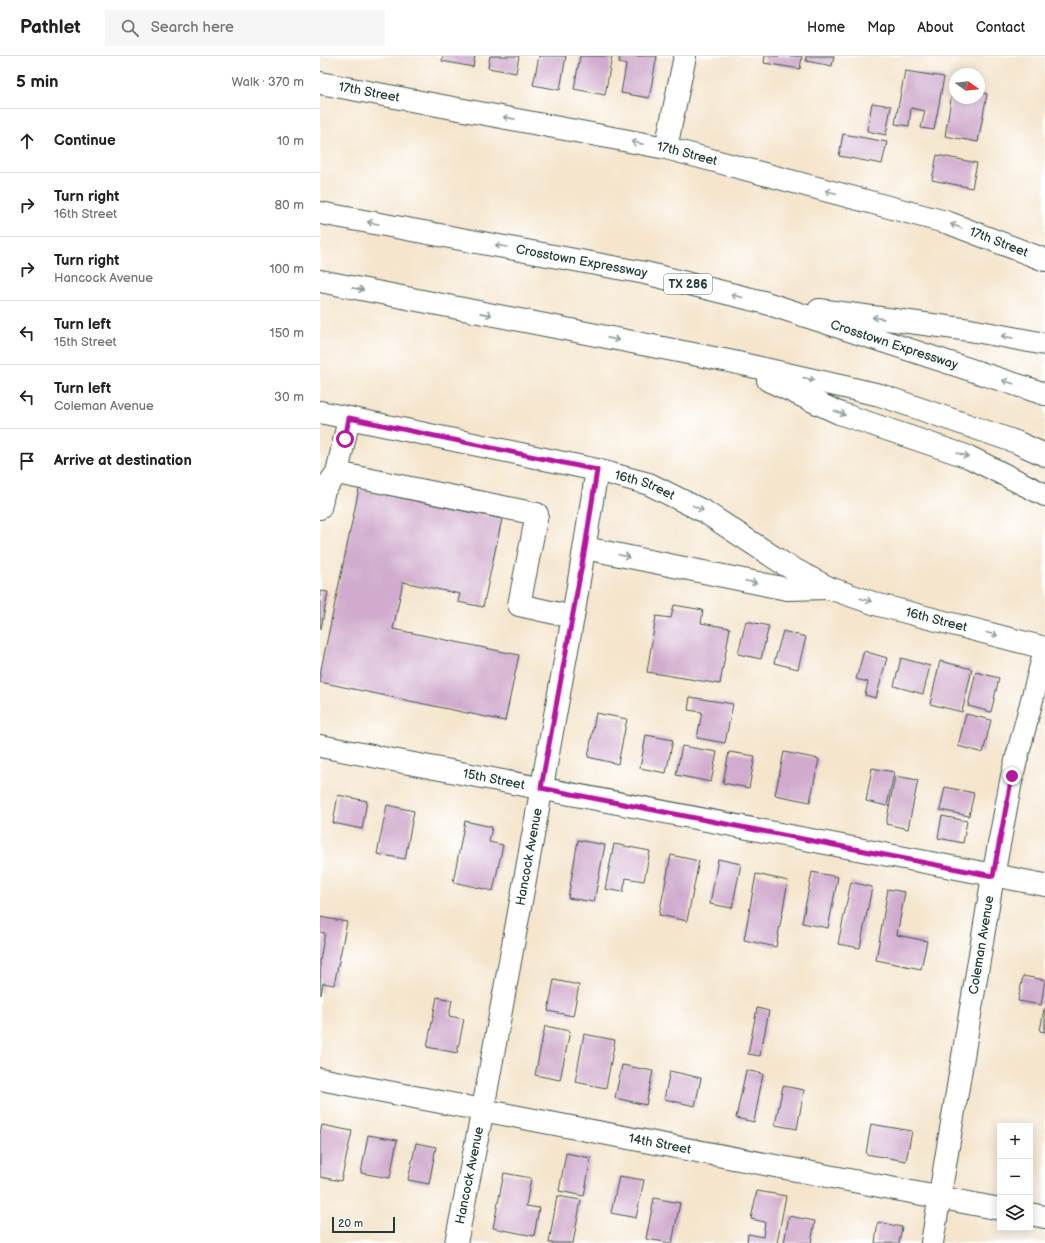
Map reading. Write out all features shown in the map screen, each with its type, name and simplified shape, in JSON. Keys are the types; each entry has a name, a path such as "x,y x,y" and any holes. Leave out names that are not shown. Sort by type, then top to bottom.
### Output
{"main road":[{"path":"666,148 684,56"},
{"name":"17th Street","path":"320,83 666,148 949,223 1045,260"},
{"name":"Crosstown Expressway","path":"320,213 645,273 763,302 1045,394"},
{"path":"323,282 729,361 880,395 1016,442 1045,455"},
{"path":"763,302 970,330 1045,344"},
{"path":"729,361 839,413 969,456 1045,495"},
{"name":"16th Street","path":"320,412 597,470 649,484 705,512 784,564 829,588 879,605 1045,649"},
{"path":"320,508 324,490 337,472 349,418"},
{"name":"Hancock Avenue","path":"456,1243 483,1108 573,617 597,470"},
{"path":"337,472 537,514 519,605 573,617"},
{"name":"16th Street","path":"585,548 787,590 829,588"},
{"name":"Coleman Avenue","path":"932,1243 993,876 1012,776 1045,649"},
{"name":"15th Street","path":"320,746 1045,885"},
{"name":"14th Street","path":"320,1078 483,1108 997,1208"},
{"path":"1033,1215 1045,1217"}],"building":[{"path":"443,56 475,56 473,67 442,61"},
{"path":"490,56 519,56 516,73 488,68"},
{"path":"539,56 566,56 560,90 533,85"},
{"path":"580,56 612,56 605,95 574,89"},
{"path":"620,56 657,56 649,98 621,93 626,65 619,63"},
{"path":"765,56 802,56 800,69 764,63"},
{"path":"806,56 834,56 832,66 806,61"},
{"path":"905,71 944,77 934,130 921,128 925,111 911,108 909,126 895,124"},
{"path":"985,94 987,94 978,142 945,136 950,104 985,104"},
{"path":"872,103 891,106 886,135 867,131"},
{"path":"843,134 887,142 882,164 839,156"},
{"path":"937,155 977,163 972,188 932,180"},
{"path":"359,489 502,519 483,607 458,602 460,594 403,582 393,629 519,655 505,721 320,682 320,674"},
{"path":"320,591 328,592 321,629 320,629"},
{"path":"674,605 703,610 701,623 730,628 720,684 647,672 656,616 671,618"},
{"path":"746,621 769,626 761,659 738,654"},
{"path":"783,631 806,637 798,669 774,663"},
{"path":"864,651 887,658 876,698 865,695 868,682 856,679"},
{"path":"901,658 930,666 923,694 894,686"},
{"path":"940,661 972,669 962,712 930,704"},
{"path":"976,672 999,678 991,712 968,706"},
{"path":"690,697 733,704 725,743 697,738 702,712 688,710"},
{"path":"596,713 627,719 618,764 588,757"},
{"path":"966,714 991,720 983,753 958,746"},
{"path":"646,735 673,740 666,773 640,768"},
{"path":"682,746 717,752 711,782 676,775"},
{"path":"729,752 755,756 749,788 723,783"},
{"path":"784,752 819,759 810,802 775,795"},
{"path":"872,768 894,772 887,806 866,801"},
{"path":"895,776 918,780 908,829 886,824"},
{"path":"945,787 974,793 969,816 940,810"},
{"path":"338,795 367,801 362,829 333,823"},
{"path":"387,805 414,811 405,859 377,854"},
{"path":"942,816 967,821 963,843 938,838"},
{"path":"465,821 492,827 489,842 503,845 493,891 453,882"},
{"path":"578,840 605,845 594,902 568,898"},
{"path":"614,844 650,851 644,881 626,878 623,892 605,889"},
{"path":"671,855 699,861 687,921 659,915"},
{"path":"718,859 741,864 732,908 710,904"},
{"path":"812,872 838,877 828,928 802,923"},
{"path":"756,874 788,881 776,947 744,940"},
{"path":"851,882 872,887 860,948 838,944"},
{"path":"888,889 905,892 897,935 927,941 921,969 876,960"},
{"path":"320,917 347,922 334,985 323,983 321,995 320,960 325,933 320,932"},
{"path":"1023,976 1045,980 1041,1005 1018,1001"},
{"path":"554,980 579,985 573,1016 548,1011"},
{"path":"437,997 452,1000 449,1016 464,1019 457,1053 427,1047"},
{"path":"757,1008 769,1011 760,1056 748,1054"},
{"path":"1045,1009 1045,1032 1040,1031"},
{"path":"545,1026 570,1031 560,1080 535,1075"},
{"path":"584,1034 615,1040 606,1088 575,1082"},
{"path":"622,1065 653,1071 646,1105 615,1098"},
{"path":"746,1070 763,1074 754,1122 736,1118"},
{"path":"670,1071 701,1078 695,1106 664,1099"},
{"path":"783,1086 804,1090 797,1129 775,1125"},
{"path":"871,1124 912,1131 906,1161 866,1154"},
{"path":"322,1125 352,1131 341,1181 320,1177 320,1134"},
{"path":"368,1135 397,1140 390,1178 361,1173"},
{"path":"416,1143 436,1147 429,1184 408,1180"},
{"path":"566,1153 591,1158 584,1196 559,1191"},
{"path":"504,1173 531,1178 526,1206 539,1208 534,1236 493,1228"},
{"path":"619,1176 644,1180 636,1218 611,1213"},
{"path":"757,1191 786,1196 777,1243 747,1243 748,1234 763,1237 765,1222 751,1219"},
{"path":"557,1196 581,1200 573,1243 549,1243"},
{"path":"654,1198 680,1203 672,1243 646,1239"},
{"path":"789,1216 815,1221 811,1243 784,1243"},
{"path":"878,1222 902,1227 899,1243 875,1243"}],"route":[{"path":"345,439 349,418 597,470 573,617 541,788 993,876 1012,776"}]}
